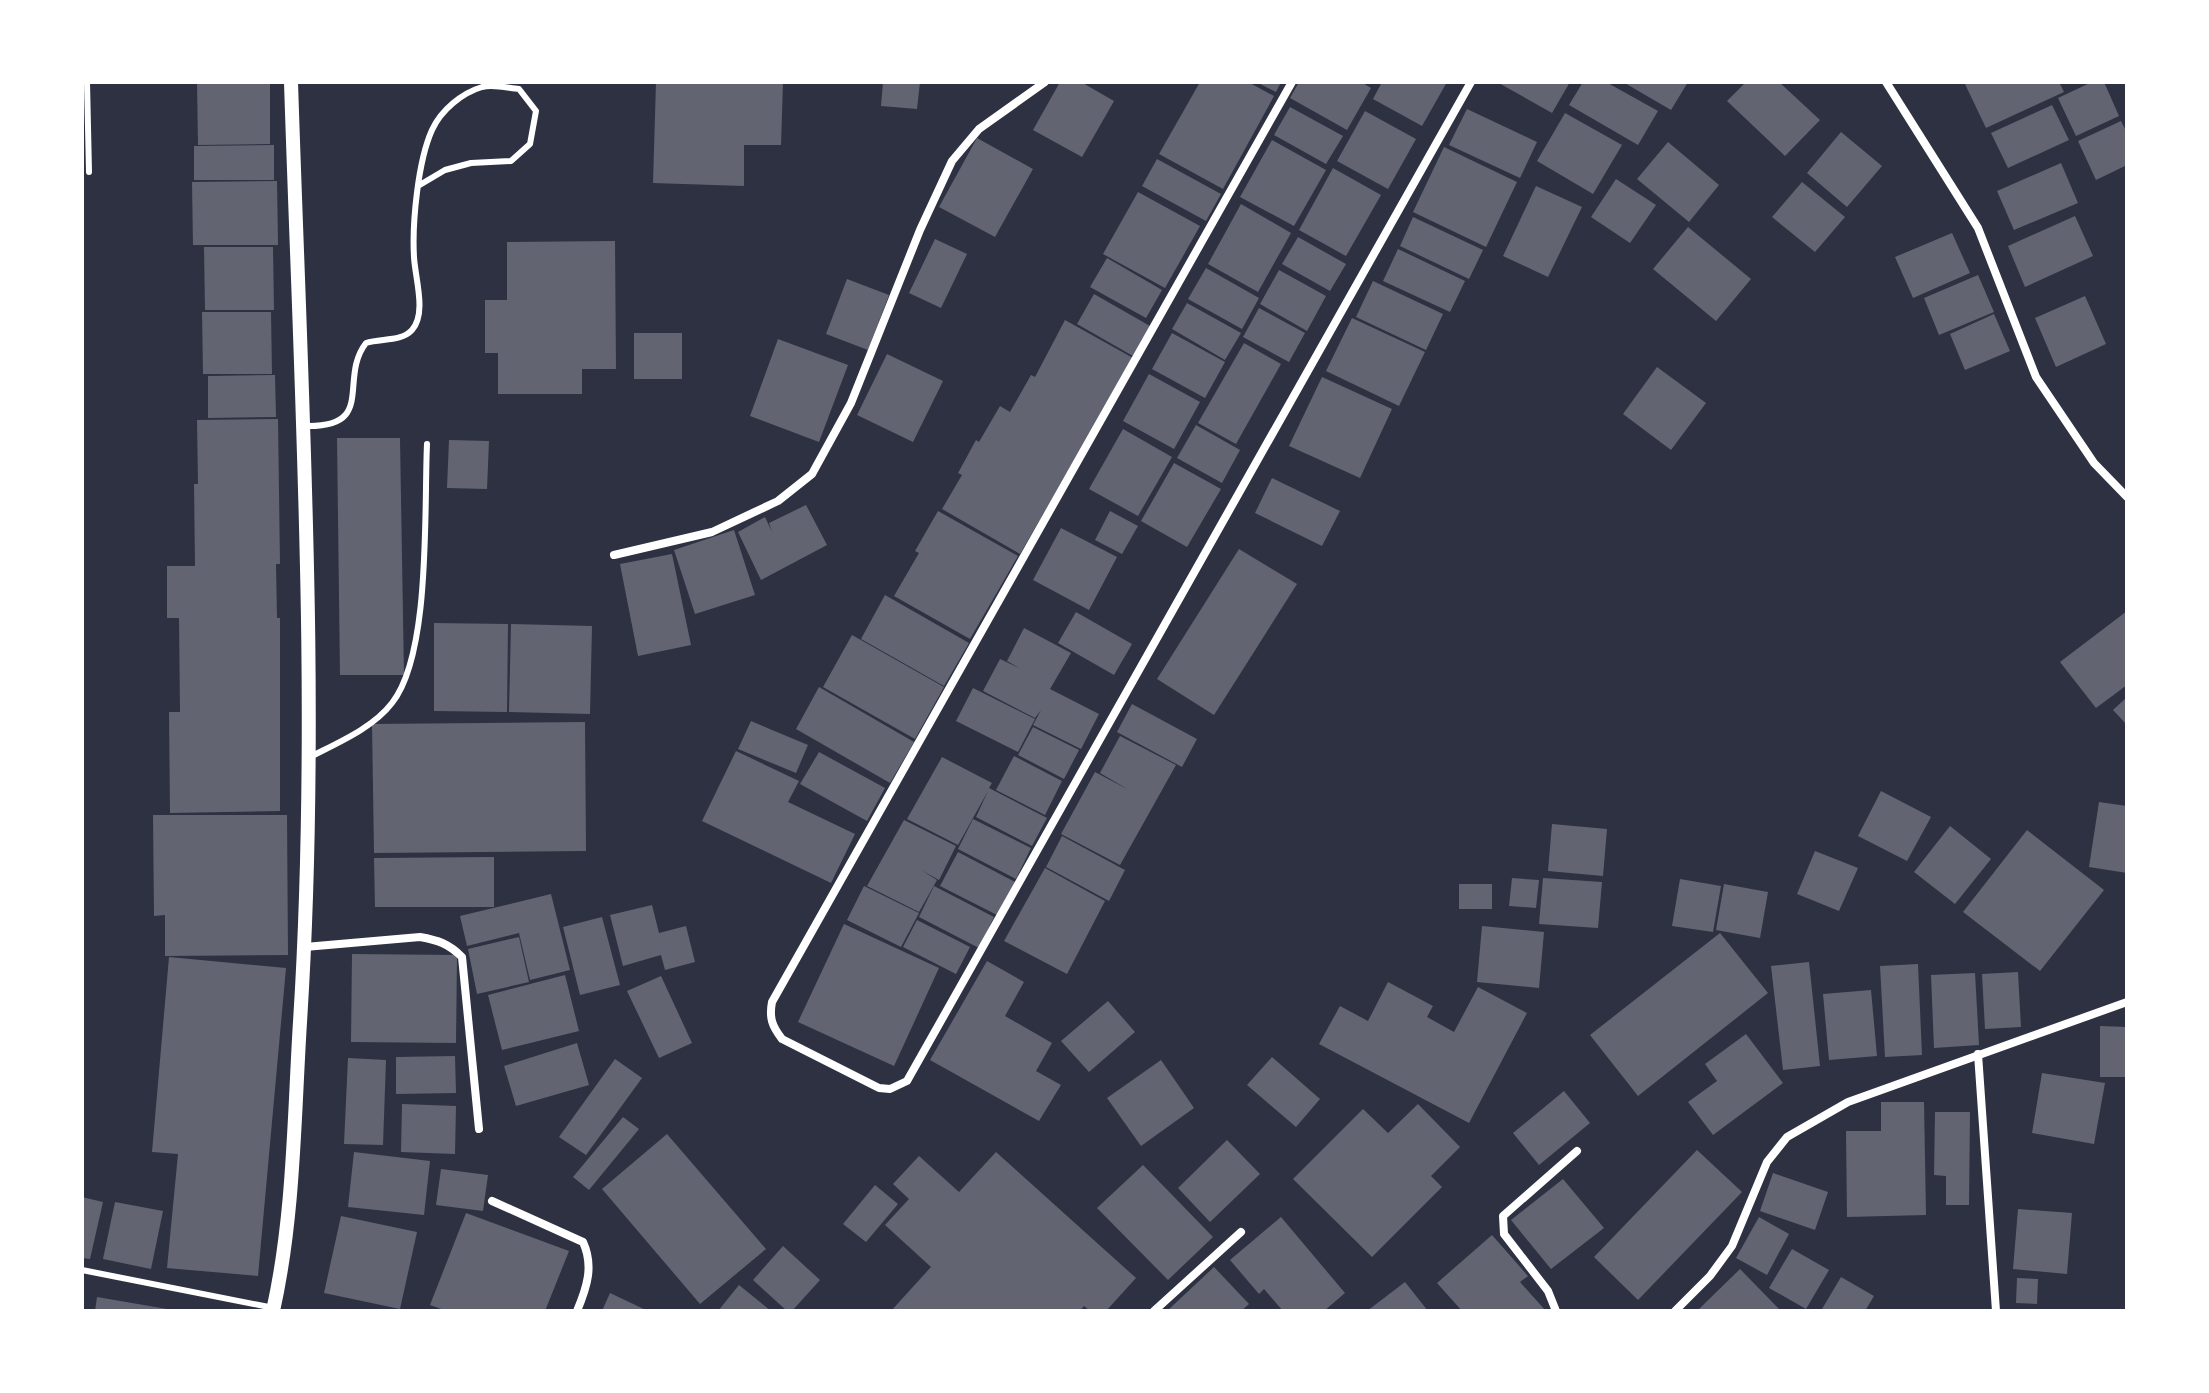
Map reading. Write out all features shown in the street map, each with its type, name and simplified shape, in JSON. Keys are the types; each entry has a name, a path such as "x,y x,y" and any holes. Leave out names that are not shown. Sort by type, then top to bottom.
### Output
{"street":[{"path":"273,1310 284,1255 305,947 310,757 291,82"},
{"path":"614,555 712,532 778,501 812,474 851,403 920,230 952,161 979,129 1045,82"},
{"path":"1292,82 772,1002 770,1016 773,1027 782,1039 879,1088 890,1089 907,1081 1471,82"},
{"path":"1886,82 1978,228 2036,377 2094,463 2127,497"},
{"path":"305,947 420,937 438,940 462,957 479,1129"},
{"path":"1675,1311 1710,1276 1732,1246 1767,1162 1787,1137 1848,1102 2127,1002"},
{"path":"1978,1054 1996,1311"},
{"path":"1556,1311 1548,1291 1504,1234 1503,1216 1577,1151"},
{"path":"492,1201 583,1242 590,1257 588,1277 577,1311"},
{"path":"1154,1311 1241,1232"}],"lane":[{"path":"87,82 89,172"},
{"path":"302,425 323,426 341,421 351,409 359,352 366,343 398,339 411,332 416,324 419,304 414,254 418,186 432,128 454,101 485,86 519,89 536,111 530,144 511,161 471,163 445,170 418,186"},
{"path":"310,757 377,718 391,705 405,683 417,638 427,444"},
{"path":"82,1270 273,1310"}],"building":[{"path":"197,82 270,82 270,144 198,145"},
{"path":"656,82 783,82 781,145 744,145 744,186 653,183"},
{"path":"883,82 920,82 917,109 881,106"},
{"path":"1060,82 1081,82 1114,101 1082,157 1033,130"},
{"path":"1200,82 1248,82 1274,96 1223,189 1159,154"},
{"path":"1256,82 1281,82 1276,92"},
{"path":"1299,82 1361,82 1371,88 1347,130 1290,98"},
{"path":"1382,82 1447,82 1422,126 1373,99"},
{"path":"1497,82 1570,82 1552,113"},
{"path":"1583,82 1606,82 1658,111 1638,145 1569,105"},
{"path":"1623,82 1688,82 1671,110"},
{"path":"1746,82 1779,82 1820,120 1785,156 1727,101"},
{"path":"1964,82 2059,82 2064,92 1986,128"},
{"path":"2092,82 2104,82 2119,116 2076,136 2058,98"},
{"path":"2052,105 2069,140 2008,168 1991,133"},
{"path":"1290,107 1343,136 1326,164 1274,135"},
{"path":"1467,109 1537,142 1520,178 1449,145"},
{"path":"1365,111 1416,139 1388,189 1337,161"},
{"path":"1565,113 1622,145 1593,194 1537,161"},
{"path":"2121,121 2127,133 2127,165 2096,180 2078,141"},
{"path":"1841,132 1882,166 1847,207 1807,173"},
{"path":"977,138 1033,169 995,237 939,207"},
{"path":"1272,140 1326,170 1294,226 1240,197"},
{"path":"1668,142 1719,185 1689,222 1637,179"},
{"path":"274,145 274,180 194,180 194,146"},
{"path":"1444,147 1517,182 1486,247 1413,212"},
{"path":"1157,159 1221,194 1206,221 1142,186"},
{"path":"2061,163 2078,203 2014,230 1997,191"},
{"path":"1333,168 1381,195 1346,256 1299,230"},
{"path":"1616,179 1656,205 1630,243 1591,217"},
{"path":"277,181 278,245 193,245 192,182"},
{"path":"1802,182 1845,217 1815,252 1772,217"},
{"path":"1536,186 1582,207 1548,277 1503,256"},
{"path":"1138,192 1200,226 1165,288 1103,254"},
{"path":"1241,204 1291,233 1258,292 1208,264"},
{"path":"2075,216 2093,256 2025,287 2008,246"},
{"path":"1413,217 1483,250 1469,279 1400,246"},
{"path":"1688,227 1751,279 1716,321 1653,269"},
{"path":"1952,233 1970,273 1913,298 1895,257"},
{"path":"1298,237 1346,264 1330,291 1282,264"},
{"path":"935,239 967,254 941,308 909,293"},
{"path":"615,241 616,369 582,369 582,394 498,394 498,353 485,353 485,300 507,300 507,242"},
{"path":"204,247 273,247 274,310 205,310"},
{"path":"1398,249 1465,281 1450,312 1383,281"},
{"path":"1107,258 1162,290 1146,318 1090,287"},
{"path":"1206,268 1259,298 1242,329 1188,299"},
{"path":"1279,270 1326,296 1307,331 1260,304"},
{"path":"1978,275 1994,312 1939,335 1924,298"},
{"path":"847,279 889,295 868,350 826,334"},
{"path":"1373,281 1443,314 1426,350 1356,317"},
{"path":"1094,294 1150,326 1133,356 1077,324"},
{"path":"2085,296 2106,344 2056,367 2035,318"},
{"path":"1187,303 1241,333 1225,360 1172,329"},
{"path":"1259,308 1305,333 1289,362 1243,337"},
{"path":"202,312 271,312 272,374 203,374"},
{"path":"1994,314 2010,351 1965,370 1950,334"},
{"path":"1352,318 1425,352 1399,406 1326,371"},
{"path":"1065,320 1133,358 1020,554 942,509 962,475 958,473 976,440 979,442 1000,406 1010,412 1031,375 1035,377"},
{"path":"634,333 682,333 682,379 634,379"},
{"path":"1172,333 1225,362 1205,398 1152,369"},
{"path":"778,339 848,365 819,442 750,416"},
{"path":"1244,343 1281,364 1236,444 1198,423"},
{"path":"887,354 943,381 913,442 857,415"},
{"path":"1657,367 1706,403 1671,450 1623,414"},
{"path":"1149,374 1200,402 1174,449 1123,421"},
{"path":"275,375 276,417 208,418 208,376"},
{"path":"1322,377 1392,409 1360,478 1289,446"},
{"path":"278,419 280,564 276,564 277,618 280,618 280,811 170,813 169,712 180,712 179,618 167,618 167,566 195,566 197,420"},
{"path":"1196,425 1240,450 1222,483 1177,458"},
{"path":"1123,429 1172,457 1138,516 1089,489"},
{"path":"337,438 400,438 404,675 340,675"},
{"path":"449,440 489,441 487,489 447,488"},
{"path":"1174,463 1221,489 1187,547 1141,521"},
{"path":"1272,478 1340,511 1322,546 1255,513"},
{"path":"806,505 827,545 761,580 738,532 765,517 772,532 769,523"},
{"path":"938,511 1018,556 970,639 894,596 919,553 915,551"},
{"path":"1110,511 1138,526 1122,554 1095,540"},
{"path":"1061,528 1117,557 1089,610 1033,580"},
{"path":"734,530 755,595 695,614 674,550"},
{"path":"1239,549 1297,584 1214,715 1157,679"},
{"path":"672,554 691,645 638,656 620,564"},
{"path":"885,595 969,643 944,686 861,639"},
{"path":"2127,611 2127,685 2096,708 2060,662"},
{"path":"1076,612 1132,644 1114,675 1058,643"},
{"path":"434,623 508,624 507,712 434,711"},
{"path":"511,624 592,626 590,714 509,712"},
{"path":"1024,628 1071,653 1050,689 1099,714 1081,749 1033,725 1041,710 1035,718 983,691 1000,659 1021,669 1007,661"},
{"path":"852,635 944,687 915,739 823,687"},
{"path":"819,687 914,742 890,783 796,729"},
{"path":"973,688 1035,719 1018,752 956,721"},
{"path":"2127,697 2127,725 2113,710"},
{"path":"1132,704 1197,739 1182,767 1117,732"},
{"path":"751,721 808,745 796,773 738,749"},
{"path":"585,722 586,851 374,853 372,724"},
{"path":"1033,727 1079,750 1064,779 1018,755"},
{"path":"1120,736 1176,765 1120,865 1061,834 1095,772 1129,790 1100,773"},
{"path":"736,751 799,781 788,802 855,834 831,883 702,821"},
{"path":"819,752 885,788 867,821 800,784"},
{"path":"1014,756 1062,781 1045,815 996,790"},
{"path":"942,757 992,783 989,788 1047,818 1032,846 976,817 988,791 958,845 907,819"},
{"path":"1881,791 1931,817 1907,861 1858,836"},
{"path":"2099,802 2127,806 2127,873 2089,867"},
{"path":"153,815 287,815 288,955 165,956 165,915 154,916"},
{"path":"973,819 1031,848 1016,879 958,849"},
{"path":"904,820 956,846 939,880 921,870 937,880 919,912 867,886"},
{"path":"1552,824 1607,829 1603,876 1548,871"},
{"path":"1950,826 1991,859 1955,904 1914,872"},
{"path":"2027,830 2104,890 2040,971 1963,912"},
{"path":"1062,836 1125,870 1109,901 1046,867"},
{"path":"1815,851 1858,868 1839,911 1797,894"},
{"path":"958,852 1015,882 997,915 940,886"},
{"path":"494,857 494,907 375,907 374,858"},
{"path":"1045,868 1105,901 1067,974 1004,941"},
{"path":"1512,878 1539,880 1536,908 1509,906"},
{"path":"1543,878 1602,882 1598,928 1539,924"},
{"path":"1680,879 1721,886 1713,932 1672,926"},
{"path":"1459,884 1492,884 1492,909 1459,909"},
{"path":"1724,884 1768,892 1760,938 1716,930"},
{"path":"864,886 919,913 901,947 847,920"},
{"path":"934,886 994,917 979,948 919,917"},
{"path":"551,894 570,970 530,980 519,933 467,946 460,916"},
{"path":"652,905 659,933 686,926 695,962 665,970 661,955 623,966 610,915"},
{"path":"602,917 620,985 580,995 563,927"},
{"path":"917,920 970,947 956,974 903,947"},
{"path":"844,924 939,968 894,1066 798,1022"},
{"path":"1482,926 1544,932 1539,988 1477,982"},
{"path":"1720,933 1768,993 1638,1096 1590,1035"},
{"path":"519,937 529,982 477,994 468,949"},
{"path":"352,954 457,955 456,1043 351,1042"},
{"path":"169,957 286,968 258,1276 167,1268 178,1154 152,1152"},
{"path":"987,961 1024,982 1005,1016 1052,1043 1036,1071 1061,1085 1039,1121 930,1060"},
{"path":"1809,962 1820,1066 1783,1070 1771,966"},
{"path":"1918,964 1922,1055 1885,1057 1880,966"},
{"path":"2018,972 2021,1027 1985,1029 1982,974"},
{"path":"1975,973 1979,1045 1934,1048 1931,975"},
{"path":"565,975 579,1031 502,1050 488,995"},
{"path":"661,976 692,1043 659,1058 627,991"},
{"path":"1388,982 1433,1006 1427,1017 1454,1032 1478,987 1527,1013 1469,1123 1319,1044 1340,1006 1368,1021"},
{"path":"1871,990 1877,1056 1829,1060 1823,994"},
{"path":"1108,1001 1135,1032 1089,1072 1061,1041"},
{"path":"2100,1026 2127,1027 2127,1077 2100,1077"},
{"path":"1746,1034 1783,1083 1713,1135 1688,1102 1717,1081 1705,1064"},
{"path":"577,1043 589,1085 516,1106 504,1066"},
{"path":"455,1056 456,1093 396,1094 396,1057"},
{"path":"1272,1057 1320,1099 1296,1127 1247,1085"},
{"path":"348,1058 386,1060 383,1145 344,1144"},
{"path":"615,1059 642,1078 586,1155 559,1137"},
{"path":"1161,1060 1194,1108 1141,1146 1107,1098"},
{"path":"2042,1073 2105,1083 2094,1144 2032,1133"},
{"path":"1564,1091 1590,1123 1539,1165 1513,1133"},
{"path":"1881,1102 1924,1102 1926,1215 1847,1217 1846,1131 1881,1131"},
{"path":"402,1104 456,1106 455,1154 401,1152"},
{"path":"1418,1104 1460,1147 1431,1176 1442,1187 1372,1257 1293,1179 1363,1109 1388,1133"},
{"path":"1935,1112 1970,1112 1969,1205 1946,1205 1946,1176 1934,1175"},
{"path":"623,1117 639,1129 589,1190 573,1177"},
{"path":"667,1134 766,1249 700,1304 602,1189"},
{"path":"1227,1140 1260,1174 1210,1222 1178,1188"},
{"path":"1697,1150 1742,1192 1638,1300 1594,1257"},
{"path":"354,1152 430,1161 424,1215 348,1207"},
{"path":"996,1152 1136,1278 1106,1311 1090,1311 1084,1306 1080,1311 891,1311 931,1267 885,1225 909,1199 893,1184 919,1156 959,1192"},
{"path":"1143,1165 1213,1237 1168,1280 1097,1208"},
{"path":"441,1169 488,1175 483,1211 436,1205"},
{"path":"1773,1173 1828,1192 1815,1230 1760,1211"},
{"path":"1563,1179 1604,1228 1551,1269 1511,1220"},
{"path":"875,1185 898,1204 866,1242 843,1224"},
{"path":"82,1197 103,1202 90,1259 82,1258"},
{"path":"115,1202 163,1211 151,1269 103,1259"},
{"path":"2018,1209 2072,1213 2067,1274 2013,1269"},
{"path":"466,1213 569,1251 545,1311 447,1311 430,1305"},
{"path":"341,1216 417,1232 400,1309 324,1293"},
{"path":"1281,1217 1345,1293 1324,1311 1283,1311 1264,1289 1259,1294 1230,1260"},
{"path":"1759,1217 1789,1234 1767,1275 1736,1258"},
{"path":"1492,1235 1528,1276 1520,1282 1546,1311 1462,1311 1437,1283"},
{"path":"783,1246 820,1280 792,1311 787,1311 753,1280"},
{"path":"1792,1249 1829,1270 1806,1309 1769,1288"},
{"path":"1214,1267 1249,1304 1241,1311 1167,1311"},
{"path":"1740,1269 1781,1311 1697,1311"},
{"path":"1841,1277 1874,1296 1865,1311 1822,1309"},
{"path":"2017,1278 2038,1279 2037,1304 2016,1303"},
{"path":"1405,1282 1428,1311 1367,1311"},
{"path":"739,1285 771,1311 718,1311"},
{"path":"610,1293 648,1311 602,1311"},
{"path":"97,1297 167,1309 167,1311 95,1311"}]}
